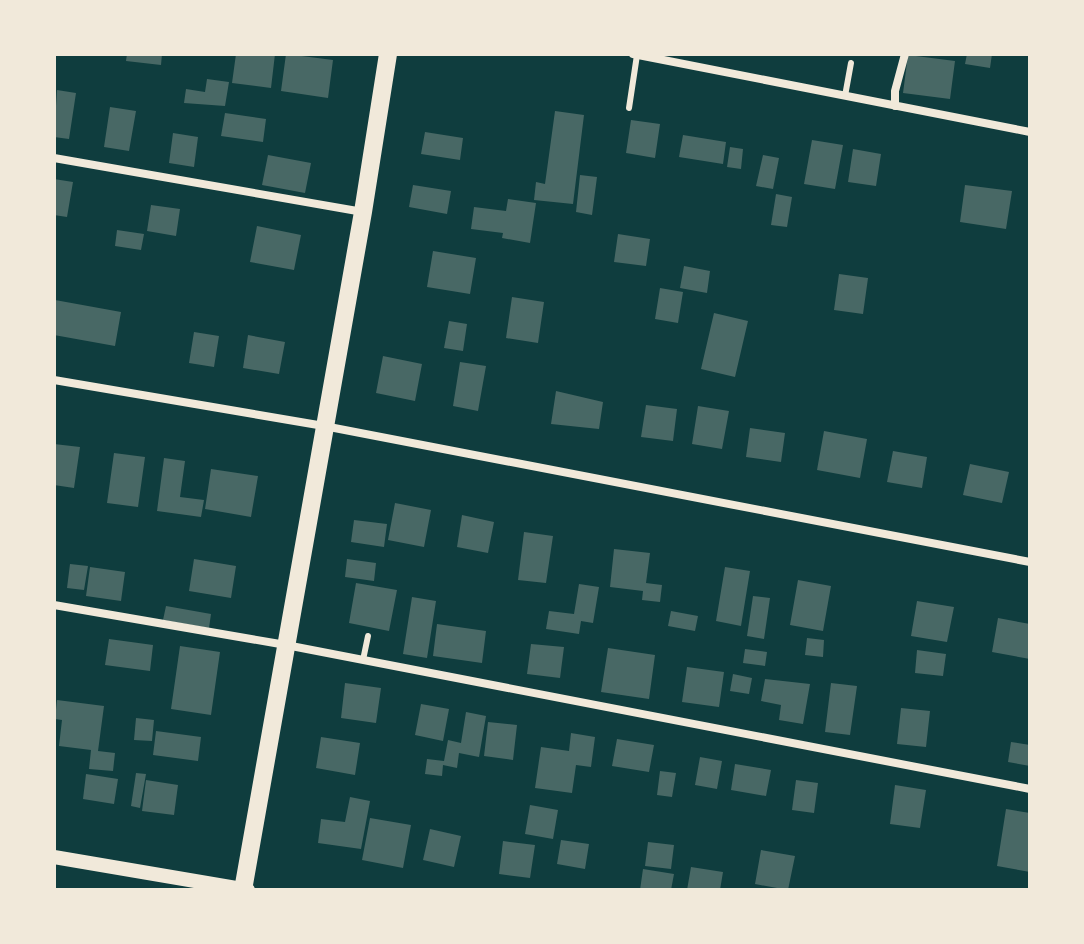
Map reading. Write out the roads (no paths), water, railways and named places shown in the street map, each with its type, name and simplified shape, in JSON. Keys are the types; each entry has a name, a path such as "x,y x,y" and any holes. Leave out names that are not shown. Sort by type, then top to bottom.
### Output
{"main road":[{"path":"245,890 388,54"}],"street":[{"path":"635,54 1030,132"},
{"path":"895,106 895,91 905,54"},
{"path":"54,158 363,212"},
{"path":"54,380 324,426 1030,562"},
{"path":"54,605 286,645 1030,789"},
{"path":"54,857 245,890"}],"lane":[{"path":"629,108 635,54"},
{"path":"845,96 851,63"},
{"path":"363,660 368,636"}]}
